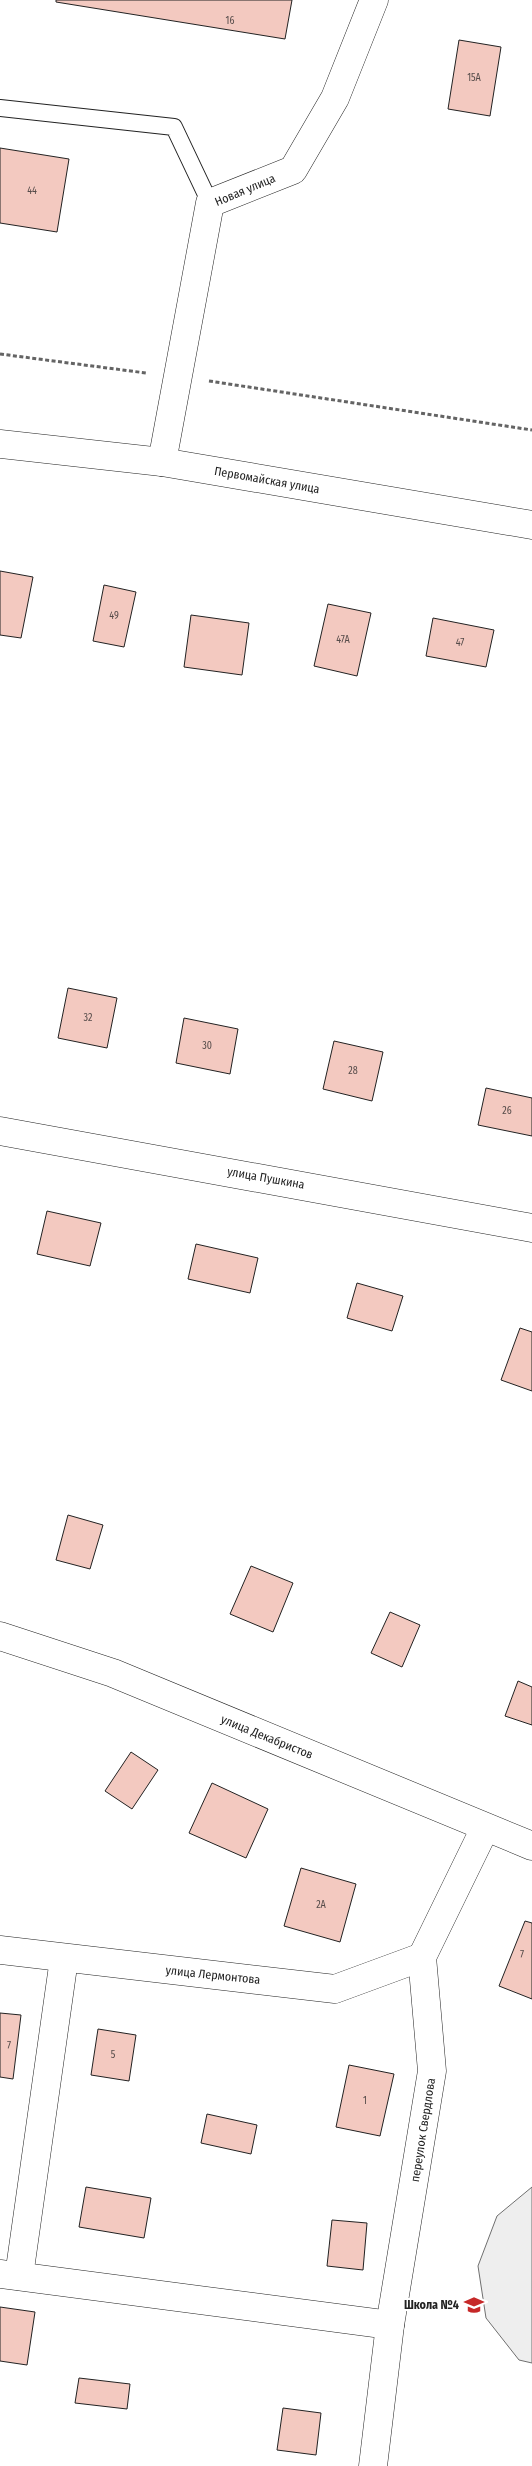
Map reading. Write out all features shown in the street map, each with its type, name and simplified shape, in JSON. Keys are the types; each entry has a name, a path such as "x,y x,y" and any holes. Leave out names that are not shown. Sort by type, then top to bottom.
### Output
{"street":[{"name":"Новая улица","path":"162,462 180,377 210,203 293,170 335,98 374,0"},
{"name":"Первомайская улица","path":"0,444 162,462 532,525"},
{"name":"улица Пушкина","path":"0,1131 532,1228"},
{"name":"улица Декабристов","path":"0,1636 113,1674 532,1846"},
{"path":"422,1957 485,1828"},
{"name":"улица Лермонтова","path":"0,1950 64,1959 335,1988 422,1957"},
{"name":"переулок Свердлова","path":"373,2466 390,2325 432,2071 422,1957"},
{"path":"64,1959 10,2275 390,2325"}],"lane":[{"path":"0,108 174,127 210,203"}],"path":[{"path":"0,354 180,377 532,430"}],"shaded area":[{"path":"532,2187 532,2363 519,2360 486,2318 478,2266 497,2216"}],"building":[{"path":"56,0 292,0 285,39 56,2"},
{"path":"459,40 501,47 490,116 448,109"},
{"path":"0,148 69,159 57,232 0,223"},
{"path":"0,571 33,577 21,638 0,635"},
{"path":"104,585 136,592 124,647 93,641"},
{"path":"328,604 371,613 357,676 314,666"},
{"path":"191,615 249,623 242,675 184,667"},
{"path":"433,618 494,630 486,667 426,656"},
{"path":"68,988 117,998 107,1048 58,1038"},
{"path":"184,1018 238,1029 230,1074 176,1063"},
{"path":"334,1041 383,1052 372,1101 323,1089"},
{"path":"486,1088 532,1098 532,1136 478,1125"},
{"path":"47,1211 101,1223 90,1266 37,1254"},
{"path":"196,1244 258,1258 250,1293 188,1279"},
{"path":"357,1283 403,1296 392,1331 347,1318"},
{"path":"520,1328 532,1332 532,1391 501,1380"},
{"path":"68,1515 103,1525 90,1569 56,1560"},
{"path":"251,1566 293,1583 273,1632 230,1614"},
{"path":"390,1612 420,1625 402,1667 371,1653"},
{"path":"518,1681 532,1687 532,1725 505,1716"},
{"path":"131,1752 158,1770 132,1809 105,1791"},
{"path":"212,1783 268,1809 246,1858 189,1833"},
{"path":"301,1868 356,1884 340,1942 284,1926"},
{"path":"525,1921 532,1923 532,1999 499,1986"},
{"path":"0,2013 21,2015 13,2079 0,2077"},
{"path":"98,2029 136,2035 129,2081 91,2075"},
{"path":"349,2065 394,2074 380,2136 336,2127"},
{"path":"207,2114 257,2125 251,2154 201,2143"},
{"path":"86,2187 151,2198 144,2238 79,2227"},
{"path":"332,2220 367,2223 363,2270 327,2266"},
{"path":"0,2307 35,2312 27,2365 0,2361"},
{"path":"79,2378 130,2384 127,2409 75,2403"},
{"path":"283,2408 321,2413 316,2455 277,2450"}],"place":[{"name":"Школа №4","path":"474,2305"}]}
